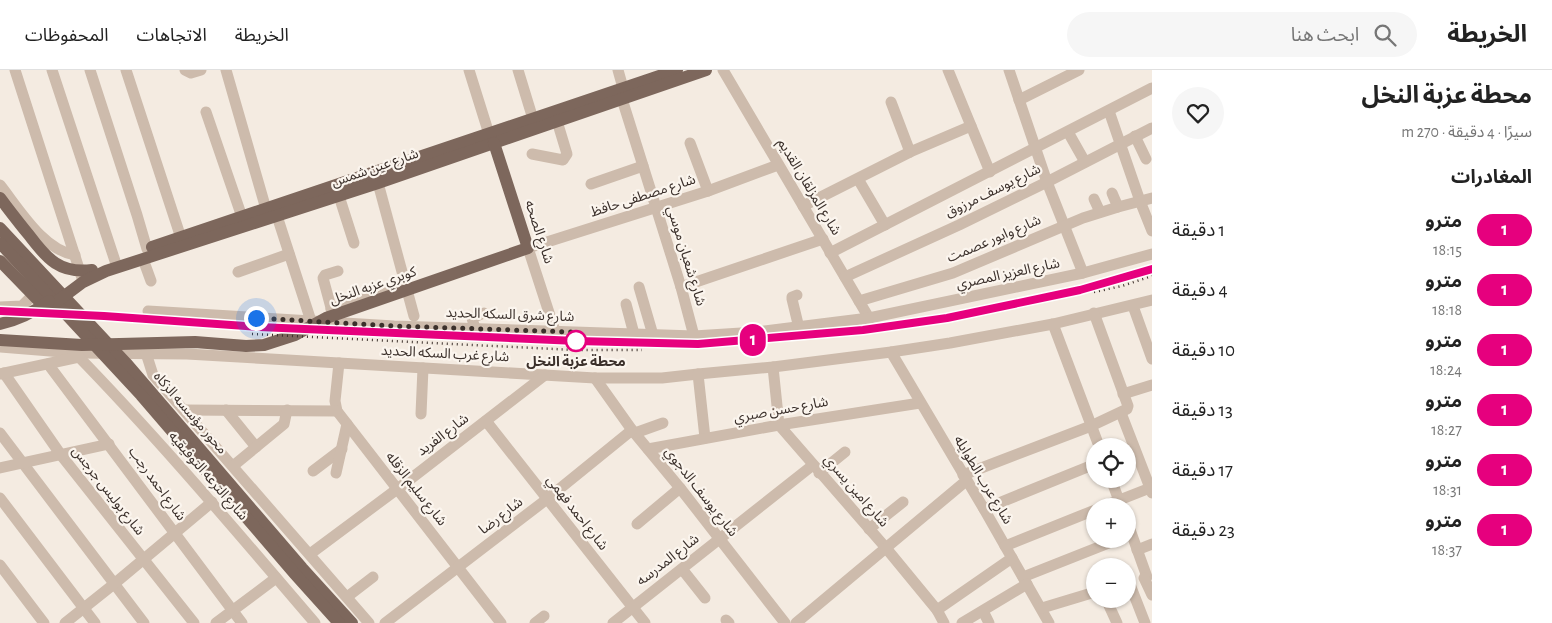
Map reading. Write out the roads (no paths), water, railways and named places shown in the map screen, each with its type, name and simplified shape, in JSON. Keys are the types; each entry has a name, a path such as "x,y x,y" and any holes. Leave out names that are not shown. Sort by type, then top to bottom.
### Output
{"main road":[{"name":"شارع عين شمس","path":"237,218 492,138 558,121 677,70"},
{"name":"شارع عين شمس","path":"33,295 45,304 52,304 94,275 145,254 183,246 378,183 492,138 533,119 706,70"},
{"name":"شارع الصحه","path":"492,138 522,250"},
{"path":"0,198 42,252 54,263 76,271 92,270"},
{"path":"0,324 17,320 30,314 92,270 111,262 145,254 237,218"},
{"name":"محور مؤسسه الزكاه","path":"0,228 143,382 302,568 352,623"},
{"name":"محور مؤسسه الزكاه","path":"0,243 136,388 294,574 339,623"},
{"name":"كوبري عزبه النخل","path":"0,340 82,345 196,342 246,346 264,345 295,335 326,318 522,250"},
{"path":"0,261 33,295"}],"street":[{"path":"15,70 83,282"},
{"path":"52,70 117,267"},
{"path":"90,70 134,206 151,281"},
{"path":"126,70 183,246"},
{"path":"185,70 191,73 201,70"},
{"path":"226,70 266,209"},
{"name":"شارع الصحه","path":"468,70 492,138"},
{"name":"شارع شعبان موسي","path":"618,70 643,166 681,287 694,336"},
{"name":"شارع المزلقان القديم","path":"723,70 870,318"},
{"path":"948,70 990,172"},
{"path":"1009,70 1047,182 1083,273"},
{"path":"1019,100 1079,70"},
{"path":"521,71 533,119"},
{"path":"830,253 1152,89"},
{"path":"892,102 910,152"},
{"path":"1109,111 1119,144 1152,231"},
{"path":"206,112 237,218"},
{"path":"532,154 563,160 566,157 567,154 558,121"},
{"path":"803,206 910,152 971,126"},
{"path":"1068,132 1084,162"},
{"name":"شارع يوسف مرزوق","path":"845,277 959,225 1135,136 1150,133"},
{"path":"1135,136 1146,159"},
{"path":"690,143 708,191"},
{"name":"شارع مصطفى حافظ","path":"522,250 708,191 778,165"},
{"path":"590,184 643,166"},
{"path":"858,179 873,195 885,225"},
{"path":"378,183 414,316"},
{"path":"0,185 47,242 65,254 75,255"},
{"path":"1112,193 1118,207"},
{"path":"339,196 354,243"},
{"name":"شارع وابور عصمت","path":"859,301 953,273 1100,212 1152,198"},
{"path":"1094,199 1100,212"},
{"path":"277,216 311,321"},
{"path":"681,287 822,239"},
{"name":"شارع الصحه","path":"522,250 555,331"},
{"path":"238,272 289,254"},
{"name":"شارع العزيز المصري","path":"870,318 1083,273 1152,254"},
{"path":"335,322 323,278 325,275 338,271"},
{"path":"331,309 405,283"},
{"path":"638,287 653,335"},
{"path":"0,307 22,306 33,295"},
{"path":"797,295 792,298 799,327"},
{"name":"شارع غرب السكه الحديد","path":"0,348 77,355 187,354 595,378 662,378 773,367 950,343 1053,324 1152,300"},
{"path":"626,304 634,334"},
{"path":"1133,306 1152,359"},
{"name":"شارع شرق السكه الحديد","path":"148,311 475,330 694,336 799,327 870,318"},
{"path":"475,330 472,318 484,313"},
{"path":"796,623 886,548 965,478 1126,410 1128,407 1094,313"},
{"path":"1053,324 1095,438"},
{"name":"شارع عرب الطوايله","path":"891,352 1042,608 1049,623"},
{"name":"شارع الترعه التوفيقيه","path":"146,353 153,375 369,623"},
{"path":"2,374 48,364 77,355"},
{"name":"شارع الترعه التوفيقيه","path":"77,355 212,502 315,623"},
{"path":"184,410 337,411 335,401 339,363"},
{"name":"شارع احمد رجب","path":"48,364 242,623"},
{"path":"773,367 779,425"},
{"path":"421,414 423,368"},
{"name":"شارع بوليس جرجس","path":"2,374 61,455 194,623"},
{"path":"698,374 704,438"},
{"name":"شارع الفريد","path":"310,554 545,375"},
{"name":"شارع يوسف الدجوي","path":"595,378 633,431 786,623"},
{"path":"1123,394 1151,388"},
{"name":"شارع حسن صبري","path":"648,450 779,425 920,403"},
{"path":"226,410 256,447"},
{"path":"233,466 284,424 288,410"},
{"name":"شارع سليم الزقله","path":"337,411 501,623"},
{"path":"1121,413 1151,490 1132,498"},
{"name":"شارع احمد فهمي","path":"486,421 645,623"},
{"name":"شارع رضا","path":"386,623 633,431 663,423"},
{"path":"336,473 347,424"},
{"name":"شارع امين يسري","path":"779,425 886,548 937,610 944,623"},
{"path":"0,432 144,623"},
{"path":"0,468 109,444"},
{"path":"313,471 342,449"},
{"name":"شارع المدرسه","path":"613,623 719,540 816,469 844,452"},
{"path":"984,509 1086,468"},
{"path":"637,524 680,488"},
{"path":"0,498 95,623"},
{"path":"65,623 212,502"},
{"path":"869,529 903,502"},
{"path":"1005,546 1086,514"},
{"path":"1152,544 1137,550 1148,577 1152,595"},
{"path":"962,623 983,611 1025,580 1098,548"},
{"path":"937,610 1012,558"},
{"path":"0,566 44,623"},
{"path":"682,569 705,598"},
{"path":"347,598 373,576"},
{"path":"216,623 276,578"},
{"path":"1042,608 1086,595"},
{"path":"1136,600 1146,623"},
{"path":"1110,608 1117,623"},
{"path":"983,611 989,623"}],"railway":[{"path":"0,311 259,327 577,341 698,344 863,330 947,318 1080,290 1152,269"},
{"path":"1094,292 1122,286 1152,276"},
{"path":"252,334 575,350 642,350"}],"metro line":[{"name":"1","path":"0,311 259,327 577,341 698,344 863,330 947,318 1080,290 1152,269"}],"place":[{"name":"محطة عزبة النخل","path":"576,341"}]}
